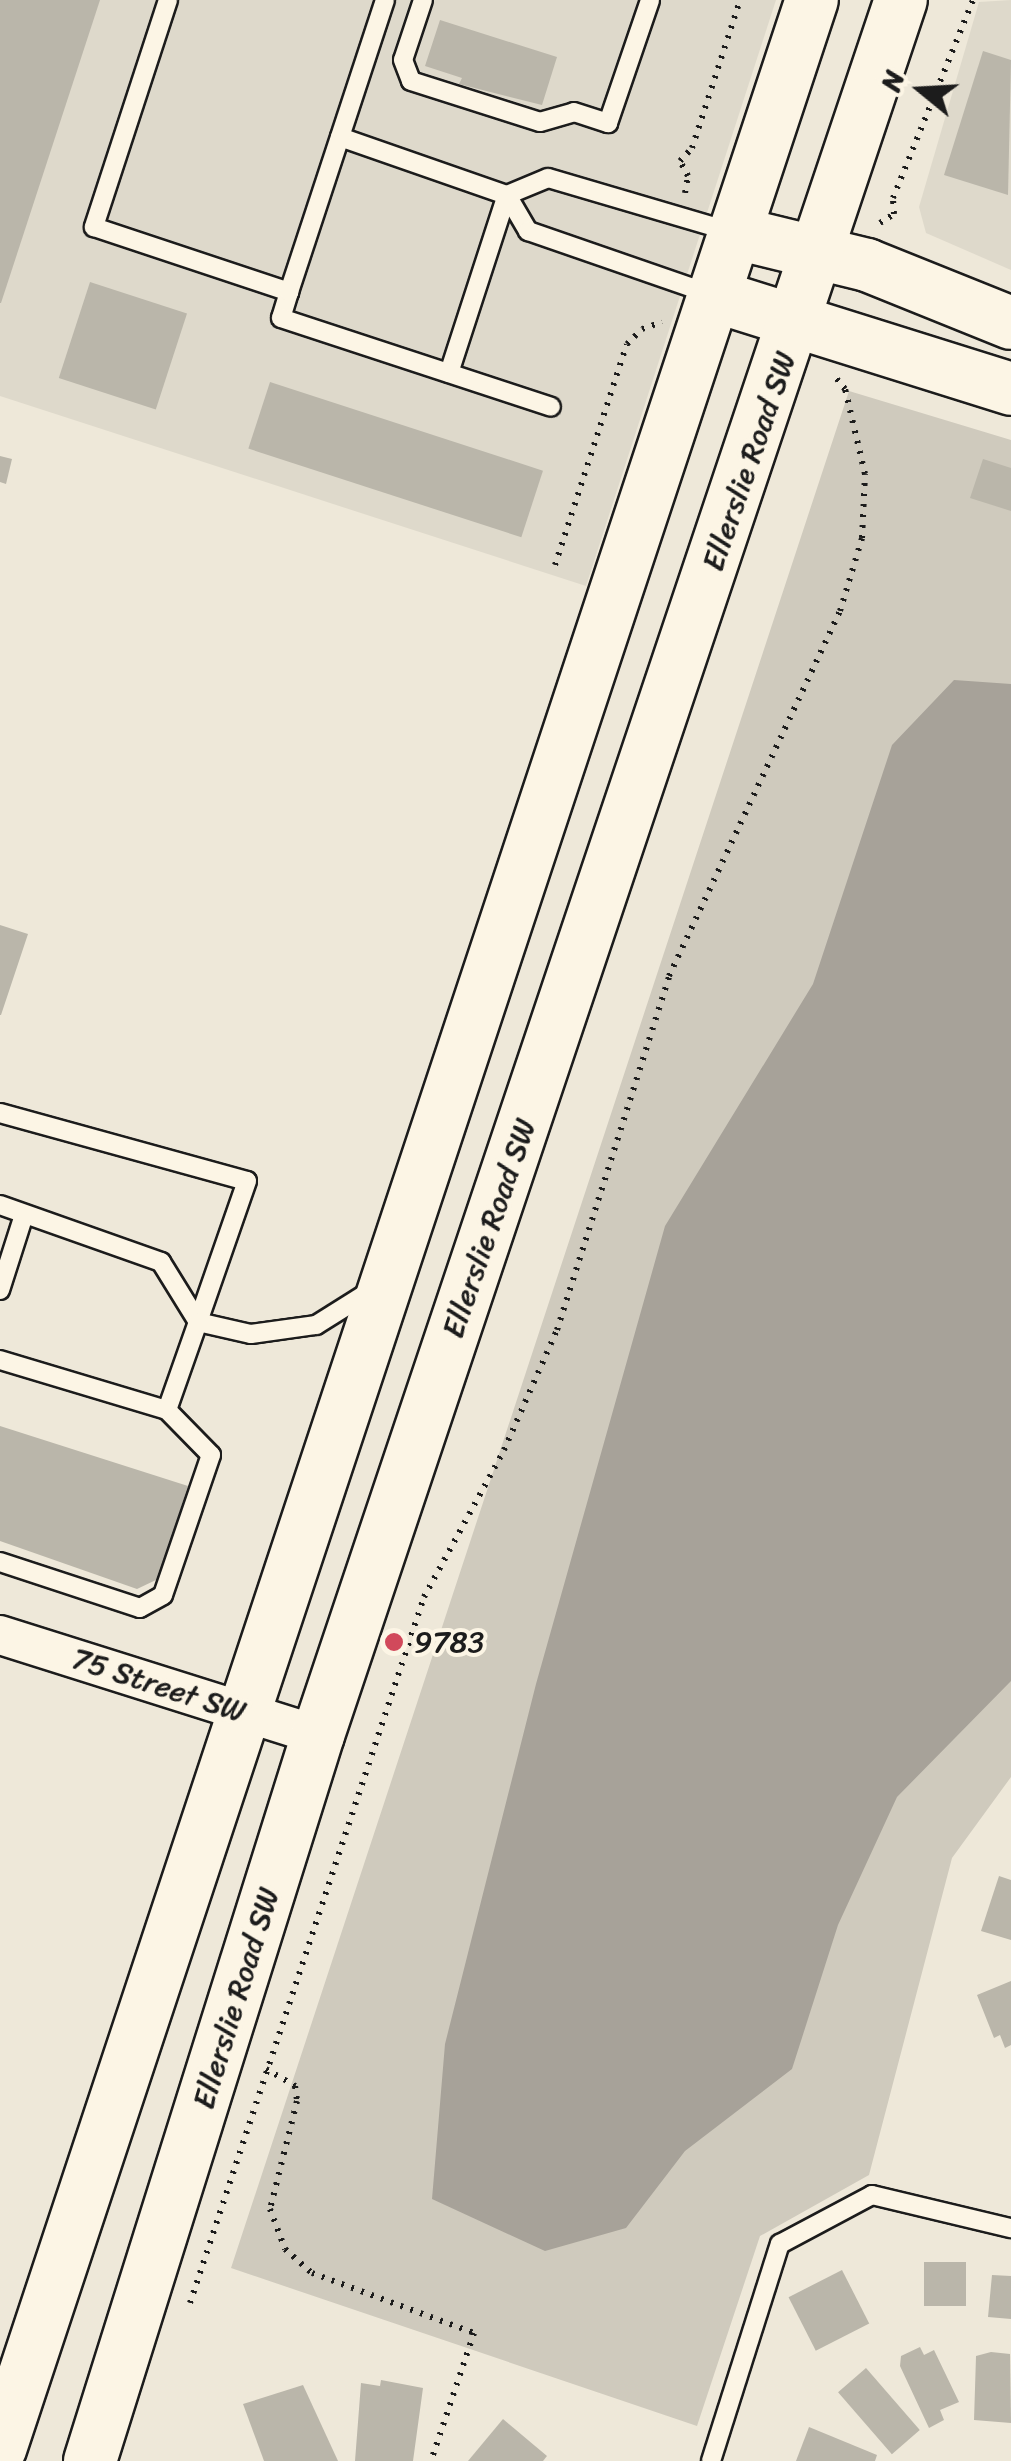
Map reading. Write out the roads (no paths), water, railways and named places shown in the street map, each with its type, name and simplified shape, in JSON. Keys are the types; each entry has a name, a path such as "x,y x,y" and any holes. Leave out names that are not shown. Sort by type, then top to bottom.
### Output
{"main road":[{"path":"0,2449 388,1281 691,288 736,233 812,0"},
{"name":"Ellerslie Road SW","path":"90,2461 318,1735 796,322 901,0"},
{"path":"736,233 867,265 1011,322"},
{"path":"691,288 1011,390"}],"street":[{"name":"75 Street SW","path":"0,1635 318,1735"}],"lane":[{"path":"168,0 94,227 289,292"},
{"path":"384,0 281,318 551,407"},
{"path":"423,0 403,60 412,81 540,122 574,112 608,123 650,0"},
{"path":"340,137 506,196 528,231 691,288"},
{"path":"449,373 506,196 548,178 679,221 736,233"},
{"path":"0,1113 247,1181 167,1410"},
{"path":"0,1206 161,1262 198,1322 251,1334 316,1325 388,1281"},
{"path":"0,1290 24,1214"},
{"path":"0,1360 167,1410 211,1455 163,1595 140,1608 0,1562"},
{"path":"710,2461 780,2244 872,2195 1011,2228"}],"place":[{"name":"9783","path":"394,1642"}]}
